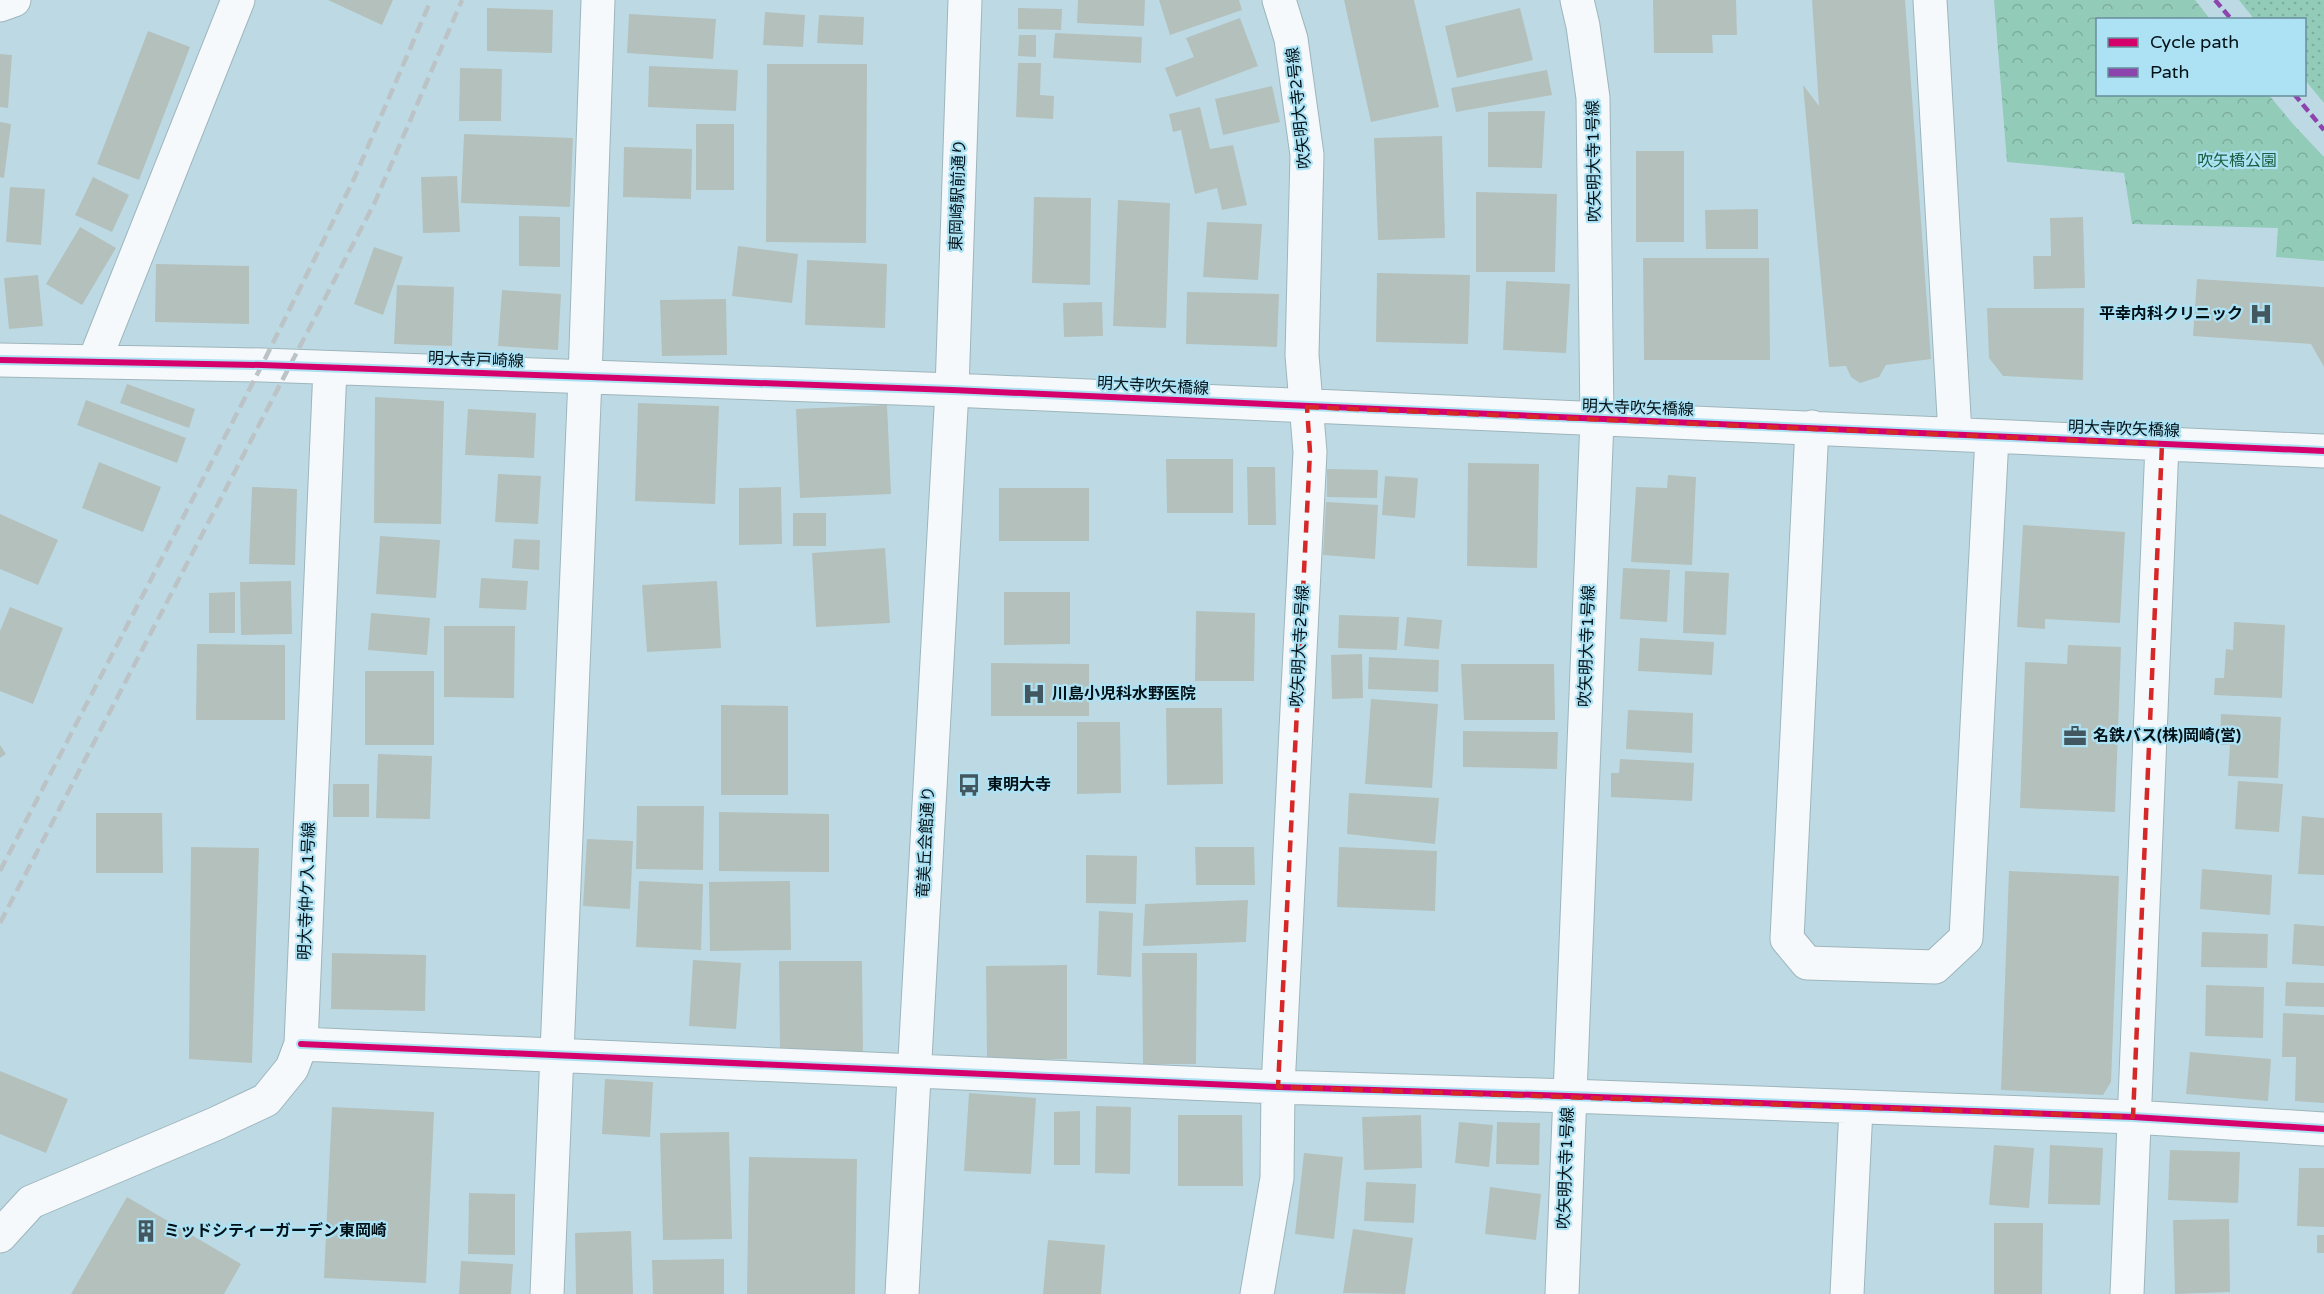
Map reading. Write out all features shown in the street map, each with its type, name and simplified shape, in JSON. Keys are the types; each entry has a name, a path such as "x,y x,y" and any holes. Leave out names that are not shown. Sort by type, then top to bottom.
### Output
{"street":[{"path":"0,5 14,0"},
{"path":"94,362 238,0"},
{"path":"547,1294 585,378 597,0"},
{"name":"東岡崎駅前通り","path":"952,390 965,0"},
{"name":"吹矢明大寺2号線","path":"1257,1294 1277,1178 1278,1087 1310,452 1302,355 1307,155 1291,39 1279,0"},
{"name":"吹矢明大寺1号線","path":"1562,1294 1597,420 1593,99 1577,0"},
{"path":"1930,0 1955,434"},
{"name":"明大寺戸崎線","path":"0,360 330,368 952,390"},
{"name":"明大寺仲ケ入1号線","path":"0,1236 31,1202 266,1100 292,1068 301,1044 330,368"},
{"name":"明大寺吹矢橋線","path":"952,390 2324,451"},
{"name":"竜美丘会館通り","path":"902,1294 952,390"},
{"path":"1812,427 1786,939 1807,963 1935,967 1966,938 1992,436"},
{"path":"2127,1294 2162,444"},
{"path":"301,1044 1278,1087 2133,1117 2324,1129"},
{"path":"1848,1294 1856,1108"}],"highlighted area":[{"path":"1307,407 2162,444 2133,1117 1278,1087 1310,452"}],"green space":[{"name":"吹矢橋公園","path":"1994,0 2195,0 2209,18 2096,18 2096,96 2270,96 2324,157 2324,261 2276,257 2278,228 2132,224 2124,173 2007,162"},
{"path":"2239,0 2324,0 2324,103 2306,81 2306,18 2253,18"}],"building":[{"path":"328,0 393,0 382,25"},
{"path":"1078,0 1145,0 1144,26 1077,23"},
{"path":"1159,0 1239,0 1242,10 1170,35"},
{"path":"1344,0 1414,0 1439,107 1371,122"},
{"path":"1653,0 1736,0 1737,35 1712,35 1713,53 1654,53"},
{"path":"1812,0 1905,0 1931,359 1886,365 1879,377 1860,383 1851,377 1846,366 1829,367 1803,85 1819,106"},
{"path":"487,8 553,10 552,53 487,51"},
{"path":"1018,8 1062,9 1061,30 1018,29"},
{"path":"1520,8 1533,60 1457,78 1445,26"},
{"path":"765,12 805,15 803,47 763,45"},
{"path":"629,14 716,19 713,59 627,53"},
{"path":"819,15 864,17 863,45 817,43"},
{"path":"1240,18 1258,66 1176,97 1165,68 1194,57 1186,38"},
{"path":"148,31 190,47 139,180 97,164"},
{"path":"1055,33 1142,37 1141,63 1053,58"},
{"path":"1019,35 1036,35 1036,57 1018,56"},
{"path":"0,54 12,55 8,108 0,107"},
{"path":"1018,63 1041,63 1040,95 1054,96 1053,119 1016,117"},
{"path":"767,64 867,64 866,243 766,242"},
{"path":"649,66 738,70 736,111 648,107"},
{"path":"460,68 502,69 501,121 459,121"},
{"path":"1547,70 1552,95 1456,112 1451,88"},
{"path":"1272,86 1280,122 1223,135 1215,99"},
{"path":"1200,107 1210,149 1233,145 1247,205 1222,210 1217,188 1195,194 1181,130 1173,132 1169,114"},
{"path":"1545,111 1542,168 1488,167 1488,112"},
{"path":"0,122 11,124 4,178 0,177"},
{"path":"696,124 734,124 734,190 696,190"},
{"path":"464,134 573,138 570,207 461,203"},
{"path":"1442,136 1445,238 1378,240 1374,138"},
{"path":"624,147 692,149 691,199 623,197"},
{"path":"1636,151 1684,151 1684,242 1636,242"},
{"path":"457,176 460,232 423,233 421,177"},
{"path":"93,177 129,195 112,232 75,215"},
{"path":"10,187 45,189 41,245 6,242"},
{"path":"1476,192 1557,194 1555,272 1476,272"},
{"path":"1034,197 1091,198 1090,285 1032,283"},
{"path":"1118,200 1170,203 1166,328 1113,326"},
{"path":"1758,209 1758,249 1706,249 1705,210"},
{"path":"519,216 560,217 560,267 519,266"},
{"path":"2083,217 2085,288 2034,289 2033,256 2051,256 2050,218"},
{"path":"1207,222 1262,224 1258,280 1203,277"},
{"path":"80,227 116,248 82,305 46,284"},
{"path":"738,246 798,254 792,303 732,296"},
{"path":"374,247 403,257 383,315 354,304"},
{"path":"1643,258 1769,258 1770,360 1644,360"},
{"path":"807,260 887,264 885,328 805,325"},
{"path":"156,264 249,266 249,324 155,322"},
{"path":"1377,273 1470,275 1468,344 1376,342"},
{"path":"38,275 43,326 9,329 4,278"},
{"path":"2197,279 2324,287 2324,367 2311,344 2193,336"},
{"path":"1506,281 1570,284 1566,353 1503,350"},
{"path":"397,285 454,287 452,346 394,344"},
{"path":"502,290 561,294 558,350 498,346"},
{"path":"1187,292 1279,294 1277,347 1186,344"},
{"path":"726,299 727,355 662,356 660,300"},
{"path":"1102,302 1103,336 1064,337 1063,303"},
{"path":"1987,308 2084,308 2083,380 2003,376 1989,358"},
{"path":"127,384 195,409 189,428 120,403"},
{"path":"375,397 444,401 441,524 374,523"},
{"path":"86,400 186,438 177,463 77,425"},
{"path":"638,403 719,406 715,504 635,501"},
{"path":"887,405 891,494 800,498 796,409"},
{"path":"468,409 536,413 534,458 465,455"},
{"path":"1166,459 1233,459 1233,513 1167,513"},
{"path":"99,462 161,487 143,532 82,508"},
{"path":"1468,463 1539,464 1537,568 1467,566"},
{"path":"1247,467 1275,467 1276,525 1248,525"},
{"path":"1327,469 1378,470 1377,498 1327,497"},
{"path":"498,474 541,476 538,524 495,522"},
{"path":"1668,475 1696,477 1692,565 1631,562 1636,487 1667,488"},
{"path":"1385,476 1418,478 1415,518 1382,515"},
{"path":"252,487 297,489 295,565 249,564"},
{"path":"781,487 782,544 739,545 739,488"},
{"path":"999,488 1089,488 1089,541 999,541"},
{"path":"1326,502 1378,505 1375,559 1323,555"},
{"path":"793,513 826,513 826,546 793,546"},
{"path":"0,514 58,540 38,585 0,569"},
{"path":"2023,525 2125,532 2120,623 2045,619 2045,629 2017,627"},
{"path":"380,536 440,540 436,598 376,594"},
{"path":"514,539 540,540 539,570 512,568"},
{"path":"885,548 890,623 816,627 812,553"},
{"path":"1623,568 1670,570 1667,622 1620,619"},
{"path":"1685,571 1729,573 1726,635 1683,633"},
{"path":"481,578 528,581 526,610 479,608"},
{"path":"291,581 292,634 241,635 240,582"},
{"path":"717,581 721,648 647,652 642,585"},
{"path":"235,592 235,633 209,633 209,593"},
{"path":"1004,592 1070,592 1070,644 1004,645"},
{"path":"10,607 63,628 33,704 0,691 0,631"},
{"path":"1196,611 1255,613 1254,681 1195,681"},
{"path":"371,613 430,618 427,655 368,650"},
{"path":"1339,615 1399,617 1397,650 1338,648"},
{"path":"1407,617 1442,620 1439,649 1404,646"},
{"path":"2234,622 2285,625 2282,698 2214,695 2215,678 2224,678 2226,649 2233,650"},
{"path":"444,626 515,626 514,698 444,697"},
{"path":"1640,638 1714,642 1712,675 1638,671"},
{"path":"197,644 285,645 285,720 196,720"},
{"path":"2068,645 2121,647 2115,812 2020,808 2025,662 2067,664"},
{"path":"1362,654 1363,698 1332,699 1331,655"},
{"path":"1369,657 1439,660 1438,692 1368,689"},
{"path":"991,663 1089,664 1089,716 991,716"},
{"path":"1461,664 1554,664 1555,720 1464,720"},
{"path":"365,671 434,671 434,745 365,745"},
{"path":"1371,699 1438,704 1432,788 1365,784"},
{"path":"721,705 788,706 788,795 721,795"},
{"path":"1166,708 1222,708 1223,784 1167,785"},
{"path":"1628,710 1693,713 1692,753 1626,749"},
{"path":"2221,714 2281,717 2278,778 2228,776 2230,745 2220,745"},
{"path":"1077,722 1120,722 1121,793 1077,794"},
{"path":"1463,731 1558,732 1557,769 1463,767"},
{"path":"0,745 6,754 0,758"},
{"path":"378,754 432,756 430,819 376,818"},
{"path":"1620,759 1694,763 1692,801 1611,797 1611,773 1619,773"},
{"path":"2238,781 2283,784 2279,832 2235,829"},
{"path":"333,784 369,784 369,817 333,817"},
{"path":"1349,793 1439,798 1435,844 1347,834"},
{"path":"637,806 704,806 703,870 636,869"},
{"path":"719,812 829,814 829,872 719,871"},
{"path":"96,813 162,813 163,873 96,873"},
{"path":"2302,816 2324,818 2324,875 2298,874"},
{"path":"587,839 633,841 630,909 583,906"},
{"path":"191,847 259,848 252,1063 189,1059"},
{"path":"1195,847 1254,847 1255,885 1196,885"},
{"path":"1339,847 1437,851 1435,911 1337,907"},
{"path":"1086,855 1137,856 1136,904 1086,903"},
{"path":"2202,869 2272,875 2270,915 2200,909"},
{"path":"2009,871 2119,876 2111,1082 2103,1095 2001,1090"},
{"path":"639,881 703,884 701,950 636,947"},
{"path":"790,881 791,950 710,951 709,882"},
{"path":"1248,900 1246,942 1143,946 1145,904"},
{"path":"1099,911 1133,913 1131,977 1097,975"},
{"path":"2294,924 2324,926 2324,966 2292,964"},
{"path":"2202,932 2268,934 2267,968 2201,967"},
{"path":"332,953 426,955 425,1011 331,1009"},
{"path":"1142,953 1197,953 1196,1064 1143,1064"},
{"path":"693,960 741,963 736,1029 689,1026"},
{"path":"779,961 862,961 863,1057 780,1057"},
{"path":"1067,965 1067,1059 987,1060 986,966"},
{"path":"2286,982 2324,983 2324,1007 2285,1006"},
{"path":"2206,985 2264,987 2263,1038 2205,1036"},
{"path":"2283,1013 2324,1015 2324,1103 2295,1101 2296,1057 2282,1057"},
{"path":"2190,1052 2271,1059 2268,1101 2186,1094"},
{"path":"0,1071 68,1099 46,1153 0,1134"},
{"path":"605,1079 653,1082 650,1137 602,1134"},
{"path":"969,1093 1036,1098 1031,1174 964,1171"},
{"path":"1096,1106 1131,1107 1130,1174 1095,1173"},
{"path":"332,1107 434,1112 426,1283 324,1278"},
{"path":"1080,1111 1080,1165 1054,1165 1054,1112"},
{"path":"1178,1115 1242,1115 1243,1186 1178,1186"},
{"path":"1421,1115 1422,1168 1364,1170 1362,1117"},
{"path":"1459,1122 1493,1125 1489,1167 1455,1163"},
{"path":"1497,1122 1540,1123 1539,1165 1496,1164"},
{"path":"729,1132 732,1239 663,1240 660,1133"},
{"path":"1994,1145 2034,1148 2029,1208 1989,1205"},
{"path":"2050,1145 2103,1148 2100,1205 2048,1204"},
{"path":"2170,1150 2240,1152 2238,1203 2168,1200"},
{"path":"1304,1153 1343,1157 1334,1239 1295,1234"},
{"path":"749,1157 857,1159 855,1294 747,1294"},
{"path":"2299,1168 2324,1168 2324,1227 2297,1226"},
{"path":"1366,1182 1416,1184 1414,1223 1364,1221"},
{"path":"1490,1187 1541,1194 1536,1240 1485,1234"},
{"path":"469,1193 515,1194 515,1255 468,1254"},
{"name":"ミッドシティーガーデン東岡崎","path":"127,1197 241,1264 224,1294 71,1294"},
{"path":"2229,1219 2230,1292 2175,1294 2173,1220"},
{"path":"1994,1223 2043,1223 2042,1294 1994,1294"},
{"path":"1353,1229 1413,1238 1405,1294 1343,1293"},
{"path":"631,1231 633,1294 576,1294 575,1233"},
{"path":"2317,1235 2324,1235 2324,1253 2317,1253"},
{"path":"1048,1240 1105,1245 1101,1294 1043,1294"},
{"path":"724,1259 724,1294 653,1294 652,1260"},
{"path":"461,1261 513,1264 511,1294 459,1294"}],"railway":[{"path":"0,871 262,365 354,179 431,0"},
{"path":"0,923 375,202 462,0"}],"marked path":[{"path":"2215,0 2230,18"},
{"path":"2296,96 2324,130"}],"cycle path":[{"path":"0,360 262,365 952,390 2324,451"},
{"path":"301,1044 1278,1087 2133,1117 2324,1129"}],"place":[{"name":"平幸内科クリニック","path":"2261,314"},
{"name":"川島小児科水野医院","path":"1034,694"},
{"name":"名鉄バス(株)岡崎(営)","path":"2075,736"},
{"name":"東明大寺","path":"969,785"},
{"name":"ミッドシティーガーデン東岡崎","path":"146,1231"}]}
